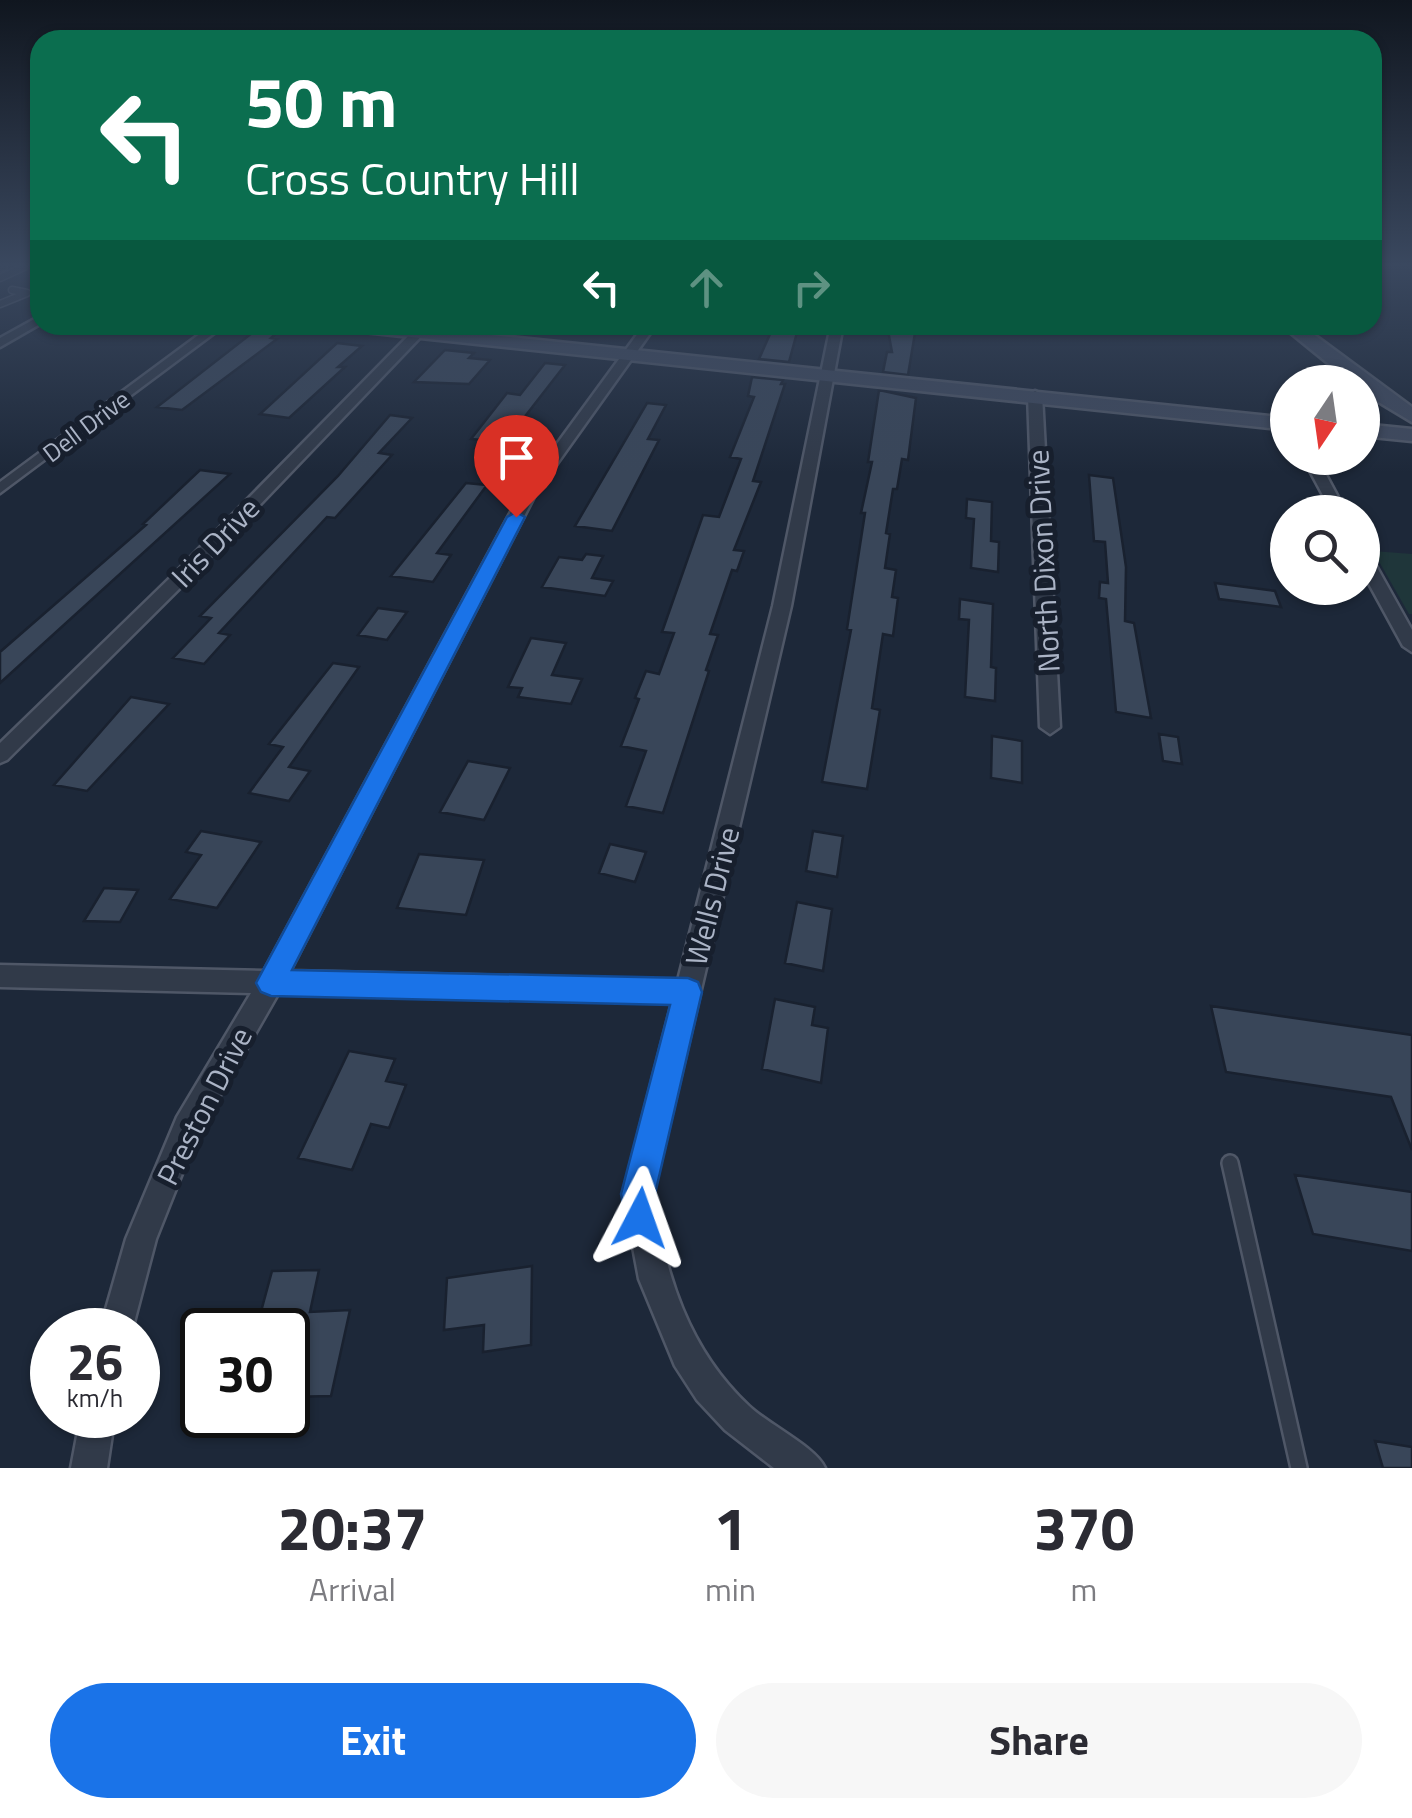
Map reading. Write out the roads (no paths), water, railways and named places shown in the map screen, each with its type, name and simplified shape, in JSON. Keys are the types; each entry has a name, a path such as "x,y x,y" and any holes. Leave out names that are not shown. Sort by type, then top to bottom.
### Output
{"street":[{"name":"Dell Drive","path":"0,490 204,336"},
{"name":"Iris Drive","path":"0,755 179,579 416,336"},
{"path":"481,336 1270,422"},
{"name":"Preston Drive","path":"122,1308 141,1238 187,1126 271,983 513,522 564,440 642,336"},
{"name":"Wells Drive","path":"807,1468 769,1448 723,1406 684,1354 660,1299 643,1241 638,1194 782,606 791,543 835,336"},
{"path":"1303,336 1341,365"},
{"path":"1380,394 1412,416"},
{"name":"North Dixon Drive","path":"1036,395 1050,727"},
{"path":"1380,432 1412,435"},
{"path":"1380,588 1412,646"},
{"path":"0,976 688,992"},
{"path":"89,1468 94,1438"}],"lane":[{"path":"1230,1163 1298,1468"}]}
